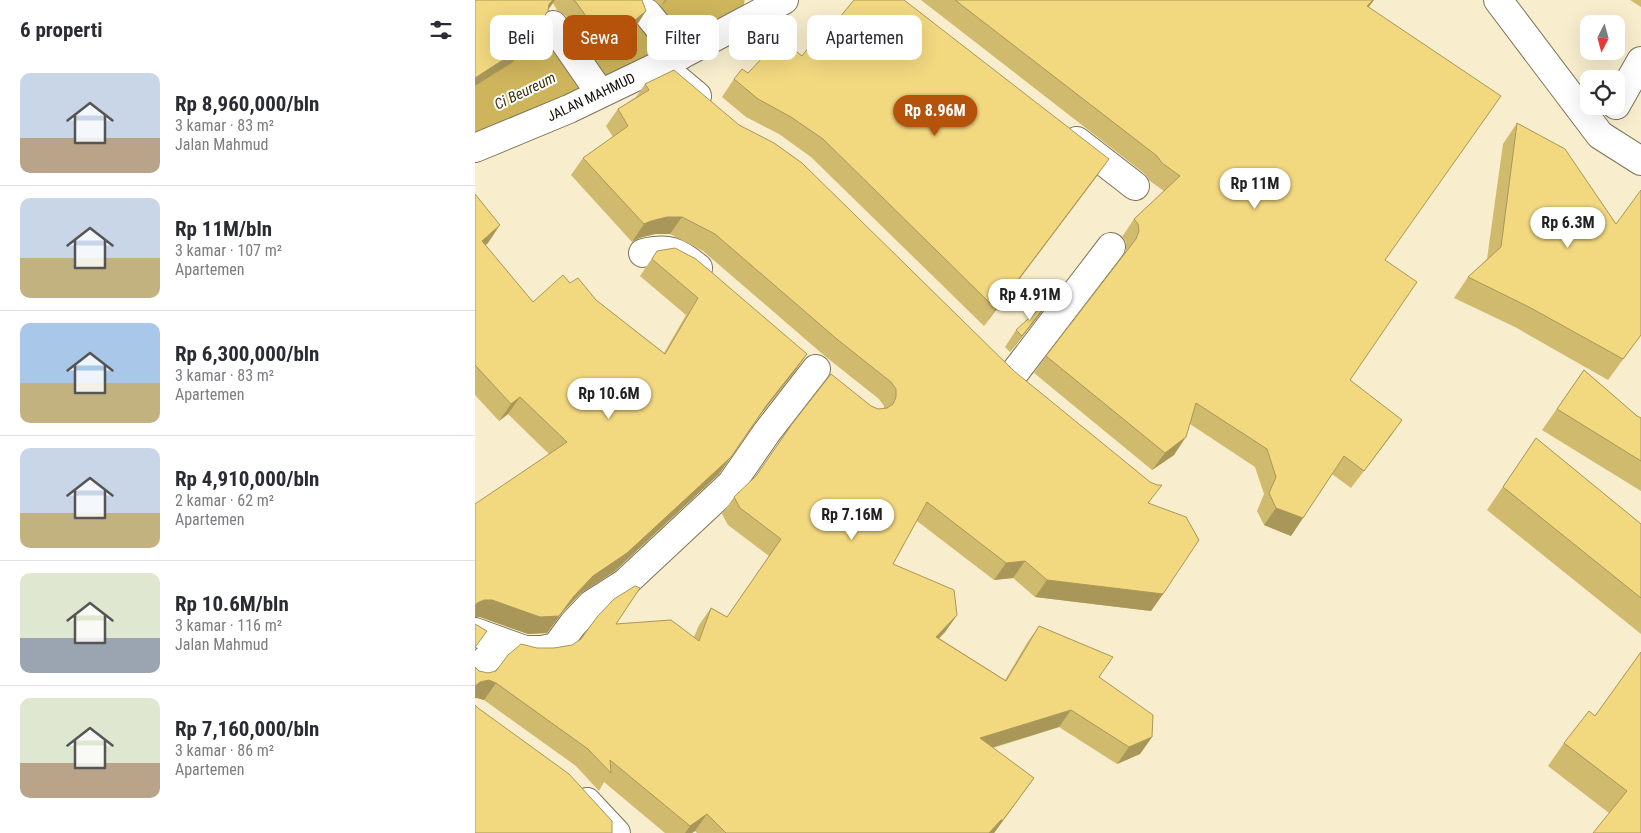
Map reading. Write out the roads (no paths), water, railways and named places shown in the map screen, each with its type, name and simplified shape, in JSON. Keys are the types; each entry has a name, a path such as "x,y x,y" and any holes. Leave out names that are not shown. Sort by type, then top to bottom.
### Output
{"street":[{"name":"JALAN MAHMUD","path":"719,30 784,0"},
{"path":"1498,0 1600,135 1641,161"},
{"path":"560,36 593,84"},
{"name":"JALAN MAHMUD","path":"475,148 569,109 593,84 652,60"},
{"path":"674,60 715,112"},
{"path":"1625,90 1641,61"},
{"path":"1600,135 1611,115"},
{"path":"1057,126 1135,186"},
{"path":"1012,376 1111,247"},
{"path":"643,253 659,249 668,250 693,264 715,282"},
{"path":"475,632 525,650 542,650 556,647 573,624 592,604 625,583 731,484 767,432 824,375 795,351"},
{"path":"991,356 1034,394"},
{"path":"475,675 477,670 493,653 505,644"},
{"path":"573,786 616,833"}],"waterway":[{"name":"Ci Beureum","path":"475,115 709,0"}]}
